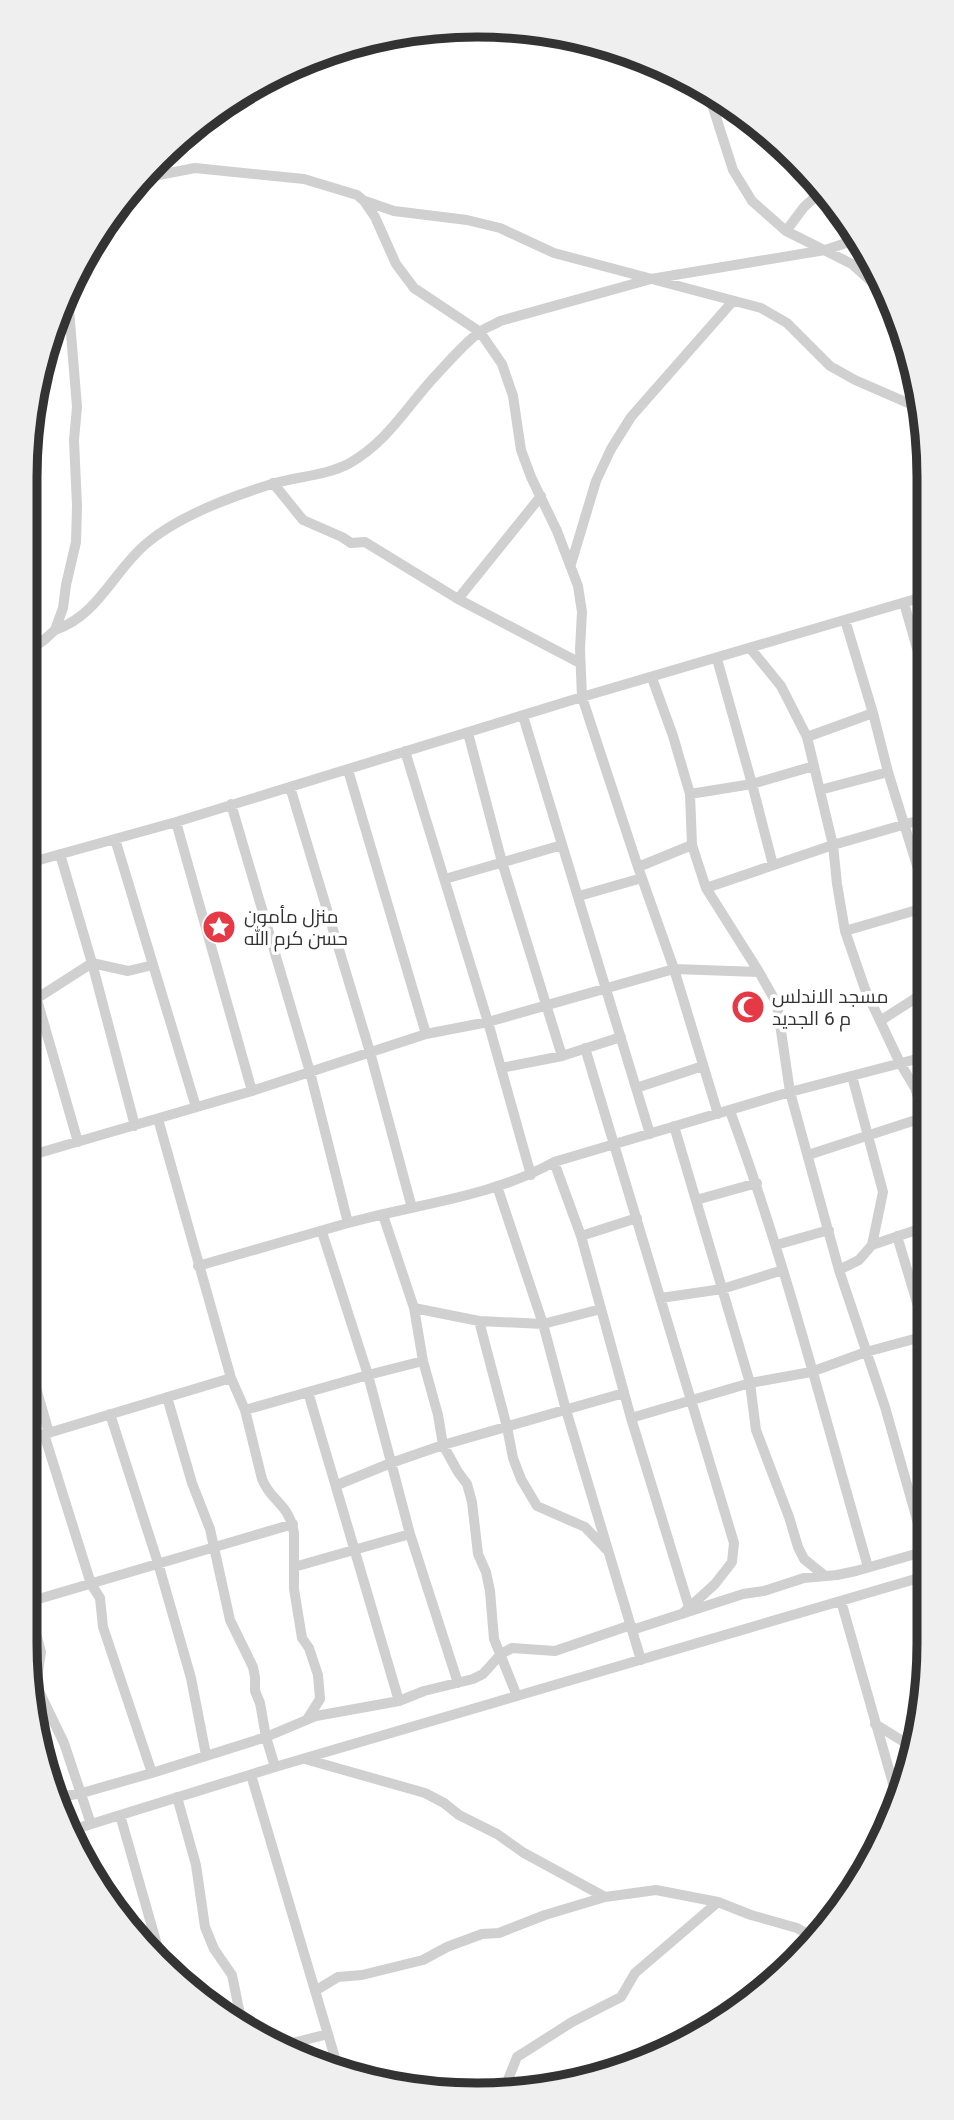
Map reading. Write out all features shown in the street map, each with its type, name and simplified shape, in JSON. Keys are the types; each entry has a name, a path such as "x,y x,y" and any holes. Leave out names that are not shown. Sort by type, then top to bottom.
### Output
{"street":[{"path":"712,105 733,170 752,201 786,231 852,264 871,280"},
{"path":"156,176 195,168 304,179 349,192 364,201 394,211 467,220 500,228 554,253 761,308 788,323 830,366 911,405"},
{"path":"786,231 816,196"},
{"path":"364,201 375,217 396,264 414,288 480,332 502,364 513,396 521,450 578,586 582,612 582,698 674,969 718,1114"},
{"path":"37,645 55,630 84,614 147,543 194,515 273,483 335,469 368,452 390,432 437,373 480,332 511,316 651,279 825,250 849,242"},
{"path":"571,565 596,481 611,449 631,417 733,301"},
{"path":"55,630 76,542 76,407 69,311"},
{"path":"273,483 303,520 351,543 365,542 458,598 580,663"},
{"path":"458,598 541,496"},
{"path":"37,860 917,599"},
{"path":"904,603 917,648"},
{"path":"845,620 917,865"},
{"path":"750,648 781,686 807,737 833,845 845,931 865,989 917,1094"},
{"path":"717,659 773,865"},
{"path":"652,678 690,794 692,845 706,888 778,1004 790,1092 839,1270 885,1407 917,1519"},
{"path":"807,737 873,713"},
{"path":"523,716 650,1134"},
{"path":"468,733 502,862 562,1056"},
{"path":"405,751 488,1022 531,1175"},
{"path":"690,794 752,783 814,766"},
{"path":"348,770 426,1034"},
{"path":"820,790 888,772"},
{"path":"290,787 370,1052 412,1208"},
{"path":"231,804 310,1072 348,1223"},
{"path":"176,821 252,1091"},
{"path":"706,888 833,845 917,821"},
{"path":"115,839 196,1107"},
{"path":"445,879 562,845"},
{"path":"638,867 692,845"},
{"path":"60,854 135,1126"},
{"path":"579,895 642,878"},
{"path":"845,931 917,909"},
{"path":"37,998 92,963 128,971 153,965"},
{"path":"37,1152 252,1091 426,1034 488,1022 674,969 759,971"},
{"path":"880,1021 917,997"},
{"path":"37,1002 78,1142"},
{"path":"501,1068 562,1056 621,1037"},
{"path":"585,1048 732,1532 732,1562 715,1584 686,1610"},
{"path":"198,1266 348,1223 497,1186 531,1175 554,1162 790,1092 917,1059"},
{"path":"636,1088 703,1066"},
{"path":"839,1270 859,1260 872,1245 883,1192 852,1076"},
{"path":"730,1111 757,1183 776,1245 868,1567"},
{"path":"158,1119 230,1378 245,1410 265,1486 285,1508 293,1524 293,1589 302,1638 309,1648 318,1675 320,1699 309,1718"},
{"path":"808,1155 917,1120"},
{"path":"674,1126 750,1383 756,1430 798,1548 804,1559 825,1576"},
{"path":"554,1162 581,1236 686,1610"},
{"path":"696,1200 757,1183"},
{"path":"497,1186 543,1324 641,1660"},
{"path":"383,1215 414,1308 443,1446 467,1484 478,1554 490,1591 494,1639 517,1696"},
{"path":"581,1236 637,1218"},
{"path":"776,1245 829,1230"},
{"path":"872,1245 917,1230"},
{"path":"322,1231 368,1374 410,1534 458,1683"},
{"path":"897,1236 917,1302"},
{"path":"661,1298 722,1289 783,1270"},
{"path":"414,1308 479,1321 543,1324 601,1309"},
{"path":"479,1321 513,1458 537,1506 585,1527 608,1552"},
{"path":"631,1418 750,1383 811,1372 866,1352 917,1339"},
{"path":"245,1410 368,1374 424,1361"},
{"path":"37,1437 230,1378"},
{"path":"308,1392 399,1701"},
{"path":"337,1485 443,1446 624,1393"},
{"path":"37,1397 92,1584 100,1598 103,1627 152,1773"},
{"path":"167,1397 192,1483 216,1547 230,1620 246,1651 255,1677 255,1691 275,1767"},
{"path":"110,1414 158,1563 191,1678 206,1755"},
{"path":"37,1596 92,1584 293,1524"},
{"path":"294,1567 410,1534"},
{"path":"64,1796 152,1773 266,1737 309,1718 399,1701 424,1691 480,1676 500,1654 512,1647 555,1651 743,1594 764,1591 804,1578 837,1576 917,1553"},
{"path":"78,1828 275,1767 917,1579"},
{"path":"841,1601 894,1786"},
{"path":"37,1638 41,1652 38,1672"},
{"path":"40,1694 64,1743 90,1824"},
{"path":"875,1724 906,1743"},
{"path":"304,1759 425,1793 459,1815 497,1834 524,1853 605,1897"},
{"path":"251,1775 336,2060"},
{"path":"177,1797 196,1865 205,1927 214,1949 232,1975 240,2014"},
{"path":"120,1815 157,1945"},
{"path":"315,1991 338,1977 362,1975 423,1960 447,1947 482,1934 499,1933 545,1915 605,1897 656,1890 718,1902 807,1934"},
{"path":"507,2082 517,2057 572,2022 621,1997 635,1973 718,1902"},
{"path":"148,1935 154,1934"},
{"path":"293,2043 328,2034"}],"place":[{"name":"منزل مأمون حسن كرم الله","path":"219,927"},
{"name":"مسجد الاندلس م 6 الجديد","path":"748,1007"}]}
